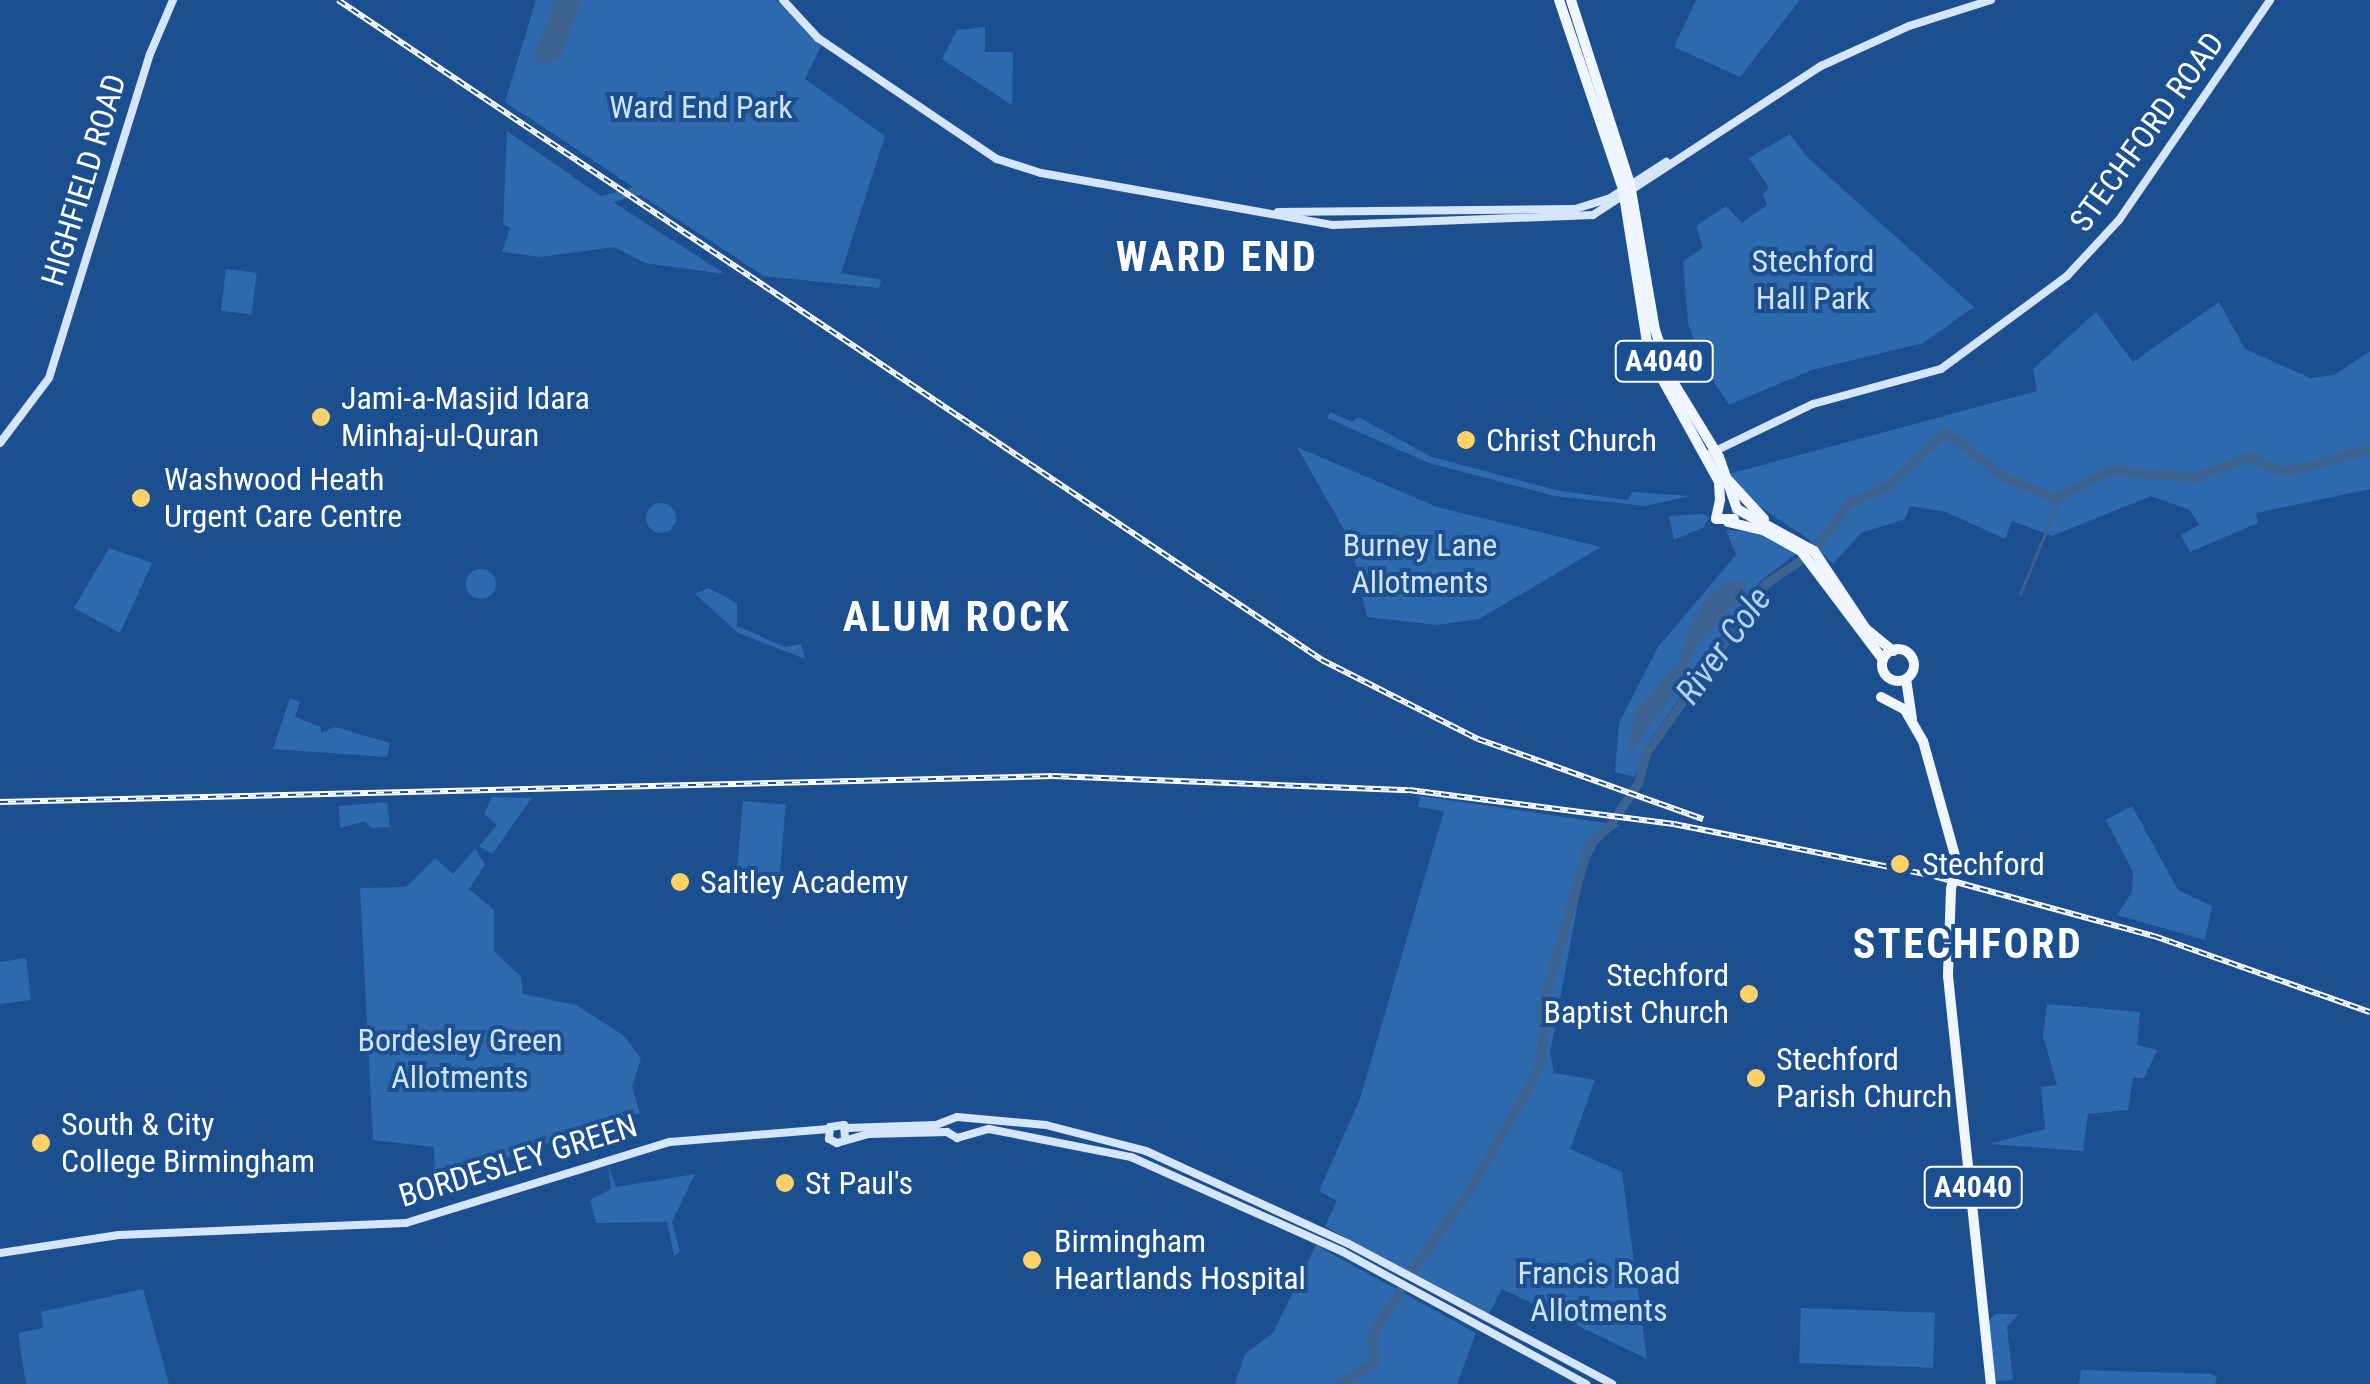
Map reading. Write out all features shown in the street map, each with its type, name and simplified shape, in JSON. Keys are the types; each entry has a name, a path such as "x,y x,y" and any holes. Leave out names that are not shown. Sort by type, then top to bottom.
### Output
{"main road":[{"name":"HIGHFIELD ROAD","path":"0,444 49,378 150,54 173,0"},
{"path":"784,0 818,38 996,159 1041,173 1269,212 1365,219 1574,209 1628,191 1820,66 1909,26 1991,0"},
{"name":"A4040","path":"1559,0 1584,52"},
{"name":"A4040","path":"1571,0 1628,191 1655,353 1735,506"},
{"name":"STECHFORD ROAD","path":"1716,451 1831,397 1903,384 1942,369 2056,285 2119,220 2270,0"},
{"name":"A4040","path":"1655,353 1716,451 1723,480 1720,500"},
{"path":"1723,480 1817,559 1866,630 1913,661 1906,679 1892,680 1884,660 1868,644 1817,559"},
{"path":"1773,525 1720,500 1714,515 1804,548"},
{"path":"1728,522 1735,506"},
{"path":"1884,660 1893,651"},
{"name":"A4040","path":"1906,679 1909,715"},
{"name":"A4040","path":"1892,680 1909,715 1956,863 1951,889 1948,976 1991,1384"},
{"path":"1881,697 1909,715"},
{"path":"947,1132 948,1121"},
{"path":"1586,1384 1266,1216 1132,1157 1030,1134 966,1133 956,1138 947,1132 845,1139 828,1133 837,1123 846,1128 948,1121 997,1122 1092,1134 1196,1171 1612,1384"},
{"path":"966,1122 966,1133"},
{"path":"997,1122 1027,1127 1030,1134"},
{"path":"845,1139 846,1128"},
{"name":"BORDESLEY GREEN","path":"0,1253 120,1236 406,1223 670,1142 828,1133"}],"green space":[{"name":"Ward End Park","path":"536,0 776,0 821,46 805,79 885,136 841,273 881,280 879,288 764,276 641,195 613,202 725,274 645,263 614,247 541,257 502,252 510,228 503,224 507,131 601,196 633,187 505,102"},
{"path":"1696,0 1800,0 1740,77 1674,47"},
{"path":"985,27 985,52 1013,52 1012,105 942,59 957,30"},
{"name":"Stechford Hall Park","path":"1790,134 1807,157 1974,307 1923,343 1812,370 1729,405 1704,367 1688,323 1683,261 1703,248 1696,226 1726,206 1742,223 1767,205 1763,194 1769,188 1749,158"},
{"path":"226,269 257,273 252,314 221,311"},
{"path":"2219,302 2245,349 2310,378 2334,375 2370,351 2370,489 2256,513 2258,523 2190,552 2181,535 2199,525 2190,510 2151,496 2052,536 2012,521 2005,539 1946,512 1910,506 1905,519 1861,533 1833,564 1807,538 1748,499 1729,474 2037,391 2033,369 2096,312 2133,362"},
{"path":"1330,412 1352,422 1358,417 1432,457 1560,491 1628,500 1632,492 1690,496 1646,506 1554,496 1429,463 1327,418"},
{"name":"Burney Lane Allotments","path":"1297,447 1437,507 1601,547 1479,619 1437,625 1367,617 1350,540"},
{"path":"661,503 675,512 676,518 667,532 661,533 647,524 646,518 655,504"},
{"path":"1669,516 1709,517 1704,527 1674,540"},
{"path":"1726,530 1754,532 1796,554 1760,581 1651,739 1634,777 1615,772 1619,723 1658,647 1736,555"},
{"path":"109,548 152,563 120,633 74,608"},
{"path":"481,569 495,578 496,584 487,598 481,599 467,590 466,584 475,570"},
{"path":"708,588 737,603 737,626 785,647 801,644 805,659 738,633 695,594"},
{"path":"290,698 300,702 295,717 321,727 321,733 335,727 390,743 387,757 273,749"},
{"name":"Francis Road Allotments","path":"1420,796 1620,825 1600,839 1584,870 1550,1053 1554,1073 1595,1080 1570,1149 1622,1172 1647,1359 1502,1289 1487,1317 1325,1226 1337,1201 1319,1191 1360,1099 1444,811 1418,807"},
{"path":"492,797 532,798 492,854 479,846 497,825 484,814"},
{"path":"743,801 786,805 780,874 737,871"},
{"path":"387,802 390,827 371,828 365,821 340,828 339,806"},
{"path":"2132,806 2178,890 2212,906 2205,940 2117,915 2132,892 2133,872 2106,820"},
{"name":"Bordesley Green Allotments","path":"475,849 485,864 469,889 494,910 494,951 521,977 523,994 576,1005 623,1035 641,1058 632,1087 640,1113 526,1150 529,1167 518,1171 517,1155 435,1181 434,1147 373,1140 360,888 406,887 435,858 453,874"},
{"path":"26,958 31,1000 0,1004 0,962"},
{"path":"2047,1004 2140,1012 2137,1045 2157,1050 2144,1078 2133,1078 2128,1110 2088,1114 2083,1151 1990,1144 2045,1129 2041,1087 2057,1085 2043,1036"},
{"path":"608,1165 616,1187 695,1174 672,1222 680,1252 674,1256 667,1222 596,1223 590,1200 611,1189"},
{"path":"1316,1245 1476,1333 1457,1384 1235,1384 1245,1354 1273,1333"},
{"path":"143,1289 169,1384 26,1384 18,1333 43,1328 41,1312"},
{"path":"1801,1308 1935,1313 1933,1368 1799,1363"},
{"path":"1995,1314 2019,1314 2007,1327 2013,1380 1995,1381 1989,1321"},
{"path":"2081,1370 2217,1377 2215,1384 2079,1384"}],"shaded area":[{"path":"555,0 581,0 560,59 541,66 535,56"},
{"path":"1733,579 1748,584 1742,597 1695,646 1684,679 1628,757 1635,710 1678,664 1690,626 1711,592"}],"waterway":[{"name":"River Cole","path":"1410,1272 1469,1191 1533,1079 1542,1053 1543,1003 1588,846 1609,826 1638,783 1646,753 1765,584 1811,553 1849,503 1886,487 1945,432 2004,477 2055,498 2109,470 2195,477 2250,456 2276,470 2292,470 2370,449"},
{"path":"2020,594 2060,498"},
{"name":"River Cole","path":"1339,1384 1374,1361 1372,1335 1400,1290"}],"railway":[{"path":"338,0 1322,660 1478,739 1703,819"},
{"path":"0,802 1053,776 1409,790 1674,824 1934,876 2154,936 2370,1012"}],"place":[{"name":"Jami-a-Masjid Idara Minhaj-ul-Quran","path":"321,417"},
{"name":"Christ Church","path":"1466,440"},
{"name":"Washwood Heath Urgent Care Centre","path":"141,498"},
{"name":"Stechford","path":"1900,864"},
{"name":"Saltley Academy","path":"680,882"},
{"name":"Stechford Baptist Church","path":"1749,994"},
{"name":"Stechford Parish Church","path":"1756,1078"},
{"name":"South & City College Birmingham","path":"41,1143"},
{"name":"St Paul's","path":"785,1183"},
{"name":"Birmingham Heartlands Hospital","path":"1032,1260"}],"district":[{"name":"WARD END","path":"1217,257"},
{"name":"ALUM ROCK","path":"957,617"},
{"name":"STECHFORD","path":"1968,944"}]}
